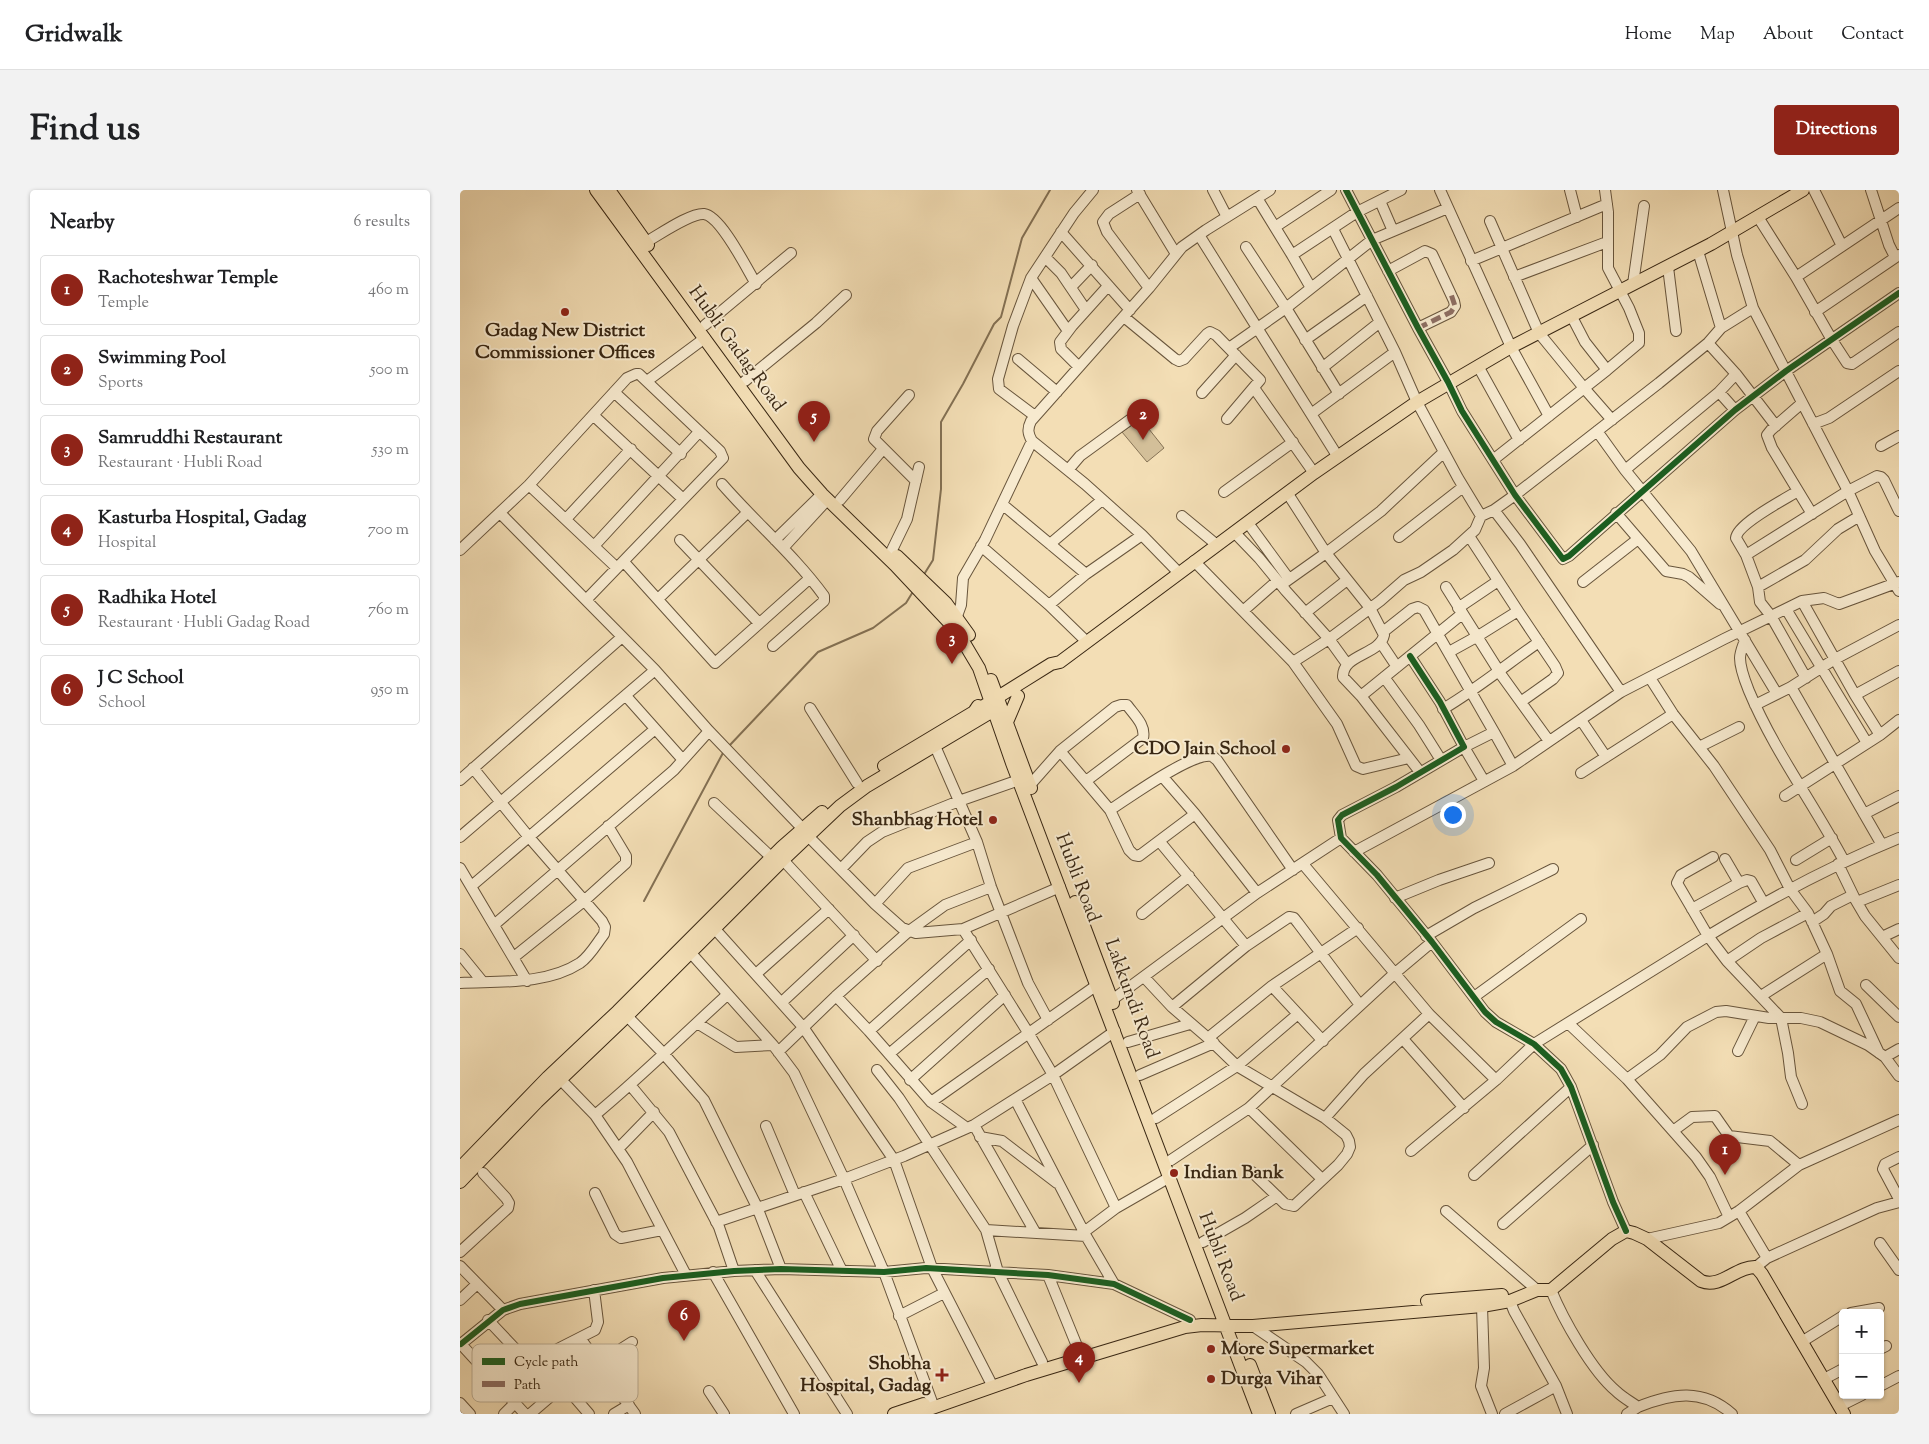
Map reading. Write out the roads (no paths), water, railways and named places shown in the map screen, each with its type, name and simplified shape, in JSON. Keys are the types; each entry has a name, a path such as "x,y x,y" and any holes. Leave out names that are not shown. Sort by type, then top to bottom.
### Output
{"main road":[{"name":"Hubli Gadag Road","path":"596,190 745,381 830,498 852,512 892,550 900,564"},
{"name":"Hubli Gadag Road","path":"609,190 799,468 900,564"},
{"path":"460,1168 548,1076 857,783 1016,692 1051,664 1060,662 1314,473 1448,382 1620,290 1668,268 1803,190"},
{"path":"805,832 854,795 935,746 976,716 987,680 978,651 957,616 944,609 900,564"},
{"name":"Hubli Road","path":"944,609 987,680 1025,782 1060,887 1170,1177 1229,1322 1259,1414"},
{"path":"987,680 1016,692"},
{"path":"976,716 1003,725 1016,692"},
{"name":"Lakkundi Road","path":"1025,782 1128,1042 1202,1242 1229,1322 1269,1414"},
{"path":"460,1182 560,1079 627,1016 714,928 777,859"},
{"path":"894,1414 1042,1362 1190,1320 1229,1322 1252,1326 1474,1303 1510,1294 1515,1298 1537,1290 1551,1290 1612,1239 1626,1231 1634,1232 1647,1239 1705,1283 1718,1282 1746,1269 1756,1267 1803,1341 1842,1410"},
{"path":"915,1414 1026,1375 1185,1327 1278,1316 1474,1303"}],"street":[{"path":"1035,416 999,389 997,383 1013,326 1032,278 1081,203 1093,190"},
{"path":"1213,190 1227,217"},
{"path":"1179,574 1142,536 1068,470 1032,441 1028,434 1028,427 1035,416 1149,288 1176,254 1199,235 1270,190"},
{"path":"1275,227 1331,190"},
{"path":"1346,190 1462,411 1515,495 1561,558 1564,559 1735,410 1786,371 1899,294"},
{"path":"1292,255 1357,212 1401,190"},
{"path":"1440,190 1512,347 1549,416"},
{"path":"1570,190 1577,218"},
{"path":"1493,460 1639,343 1640,338 1629,308 1608,268 1605,190"},
{"path":"1354,852 1513,766 1622,692 1742,635 1771,616 1802,601 1824,598 1839,604 1898,586 1875,551 1858,518 1848,491 1754,308 1737,255 1723,190"},
{"path":"1814,190 1842,246"},
{"path":"1816,312 1897,256 1889,245 1871,190"},
{"path":"1149,288 1107,232 1103,222 1109,214 1138,192 1176,254"},
{"path":"1257,198 1311,288"},
{"path":"1380,201 1393,231"},
{"path":"1471,261 1502,250 1607,204"},
{"path":"1633,284 1644,206"},
{"path":"1202,393 1232,351 1257,328 1286,308 1348,258 1372,240 1448,208"},
{"path":"1796,276 1899,208"},
{"path":"646,242 693,216 704,214 712,217 721,227 756,284"},
{"path":"1758,217 1796,276 1846,361 1852,364 1899,332"},
{"path":"1490,222 1540,333 1612,420"},
{"path":"1333,229 1396,352 1417,402 1481,516"},
{"path":"1062,232 1092,265 1127,313 1177,360 1184,359 1210,332 1213,332 1258,377 1259,383 1228,419"},
{"path":"1199,235 1338,457"},
{"path":"1514,277 1607,242"},
{"path":"1246,247 1286,308 1338,394"},
{"path":"1388,271 1425,251 1432,254 1455,306 1451,312 1418,328"},
{"path":"1698,251 1720,328"},
{"path":"648,381 705,332 791,253"},
{"path":"1045,257 1061,273 1086,310"},
{"path":"1071,288 1092,265"},
{"path":"1668,268 1676,331"},
{"path":"1032,278 1068,331"},
{"path":"1079,367 1061,349 1060,342 1108,286"},
{"path":"745,381 816,323 846,294"},
{"path":"1305,340 1367,296"},
{"path":"1293,662 1329,639 1404,580 1422,572 1453,550 1474,530 1481,516 1494,510 1515,495 1612,420 1708,343 1720,328 1754,308"},
{"path":"1572,317 1585,342 1607,370"},
{"path":"1322,368 1380,322"},
{"path":"1708,343 1736,374 1776,426"},
{"path":"1311,414 1396,352"},
{"path":"1018,360 1057,392"},
{"path":"1478,366 1519,440"},
{"path":"1813,424 1828,418 1899,371"},
{"path":"460,550 529,485 627,378 636,374 648,381 720,451 723,458 586,600"},
{"path":"1625,470 1719,392 1736,374"},
{"path":"1254,388 1314,473"},
{"path":"614,392 681,454"},
{"path":"1719,392 1735,410"},
{"path":"909,395 874,438 916,481"},
{"path":"1802,404 1776,426 1768,435 1768,440 1812,514"},
{"path":"593,415 683,499"},
{"path":"1068,470 1080,456 1135,416"},
{"path":"1597,431 1625,470 1691,551 1777,694"},
{"path":"594,546 681,454 699,432"},
{"path":"1881,446 1897,440"},
{"path":"957,616 961,605 963,578 981,546 1032,441"},
{"path":"1224,492 1292,442"},
{"path":"566,519 631,449"},
{"path":"783,548 830,498 883,449"},
{"path":"1243,611 1282,581 1326,553 1381,511 1444,452"},
{"path":"892,550 907,519 919,467"},
{"path":"1746,555 1848,491 1879,476 1884,480 1899,511"},
{"path":"722,484 747,513 783,548 824,596 824,601 773,646"},
{"path":"529,485 594,546 621,565 658,599 715,663 809,579"},
{"path":"1399,537 1464,487"},
{"path":"1798,491 1772,506 1738,531 1736,538 1746,555 1758,587 1760,602 1771,616 1806,678"},
{"path":"1288,494 1326,553 1370,608 1383,632 1384,639 1381,643 1347,664 1343,671 1343,677 1361,696 1420,772"},
{"path":"775,540 830,498"},
{"path":"1050,544 1102,500"},
{"path":"1002,504 1086,574"},
{"path":"1494,510 1520,544 1622,692"},
{"path":"500,513 655,670 712,735 805,832 875,904 902,928 916,933 963,929 1000,911 1060,887"},
{"path":"658,599 747,513"},
{"path":"1616,513 1666,571 1689,577 1728,611"},
{"path":"1182,516 1217,545"},
{"path":"1758,587 1805,560 1838,529 1858,518"},
{"path":"1248,523 1282,581 1305,613 1329,639 1347,664"},
{"path":"1234,532 1282,581"},
{"path":"1048,605 1086,574 1142,536"},
{"path":"1469,536 1555,666 1558,674 1522,701"},
{"path":"1583,582 1638,539"},
{"path":"680,540 758,623"},
{"path":"981,546 1087,642"},
{"path":"1194,561 1293,662 1337,724 1356,766 1363,769 1409,758"},
{"path":"1305,613 1348,580"},
{"path":"1361,696 1438,634 1460,611 1498,581"},
{"path":"1446,587 1499,670 1549,741"},
{"path":"1802,601 1855,695 1880,734"},
{"path":"1383,632 1412,609 1418,607 1424,610 1513,766"},
{"path":"1786,609 1866,743"},
{"path":"1448,652 1518,611"},
{"path":"1755,705 1791,687 1835,659 1899,625"},
{"path":"1742,635 1741,668 1755,705 1832,838 1855,899 1899,958"},
{"path":"460,780 622,637"},
{"path":"1443,709 1471,692 1539,642"},
{"path":"1381,643 1397,667"},
{"path":"1410,656 1484,781"},
{"path":"460,837 655,670"},
{"path":"1855,695 1899,672"},
{"path":"1384,677 1419,725 1441,760"},
{"path":"1650,678 1674,714 1714,766 1770,850 1790,889 1810,918 1827,954 1840,991 1856,1004 1882,1055 1899,1076"},
{"path":"1791,687 1882,845"},
{"path":"626,696 654,730 683,760"},
{"path":"842,869 873,837 959,801 1025,782 1114,707 1127,706 1143,726 1143,738 1086,781"},
{"path":"810,708 857,783"},
{"path":"1581,773 1674,714"},
{"path":"1581,720 1606,757"},
{"path":"1785,796 1899,720"},
{"path":"1699,747 1739,727"},
{"path":"474,883 654,730"},
{"path":"1494,732 1464,747 1396,788 1340,818 1338,820 1341,838 1396,898 1474,998 1496,1022 1534,1044 1560,1069 1571,1087 1613,1202 1626,1231"},
{"path":"494,925 668,776 712,735"},
{"path":"935,746 977,842 991,887 1028,983 1048,1020"},
{"path":"1060,751 1110,810 1129,850 1134,855 1139,856 1160,842 1195,814"},
{"path":"1110,810 1162,776 1201,756 1212,756 1217,760 1293,870"},
{"path":"460,983 527,981 546,977 580,963 604,934 605,928 602,921 585,900 528,836 473,768"},
{"path":"1162,776 1195,814 1257,893"},
{"path":"1864,814 1899,796"},
{"path":"714,803 777,859 829,909 877,961"},
{"path":"514,957 585,900 627,860 608,826"},
{"path":"1112,1000 1257,893 1341,838"},
{"path":"1796,860 1832,838"},
{"path":"1411,1151 1464,1108 1534,1044 1763,902 1841,863 1899,838"},
{"path":"875,904 908,868 977,842"},
{"path":"1160,842 1246,946"},
{"path":"1713,857 1678,878 1677,883 1708,936 1727,961 1781,1018 1791,1078 1802,1104"},
{"path":"1725,859 1739,883"},
{"path":"1396,898 1439,880 1489,863"},
{"path":"1303,864 1358,928 1394,974 1430,1014 1496,1080"},
{"path":"460,868 527,981"},
{"path":"1171,1160 1249,1108 1323,1041 1429,939 1474,908 1553,869"},
{"path":"1142,914 1189,876"},
{"path":"1692,909 1747,880 1751,881 1763,902"},
{"path":"1727,961 1761,938 1824,914 1831,906 1899,885"},
{"path":"697,1023 736,1047 775,1048 804,1027 909,931 945,904 991,887"},
{"path":"756,974 829,909"},
{"path":"1172,1007 1246,946 1289,917 1294,918 1360,1005"},
{"path":"1474,998 1581,919"},
{"path":"714,928 804,1027 894,1160 932,1268 990,1381"},
{"path":"1140,1075 1211,1041 1272,986 1358,928"},
{"path":"963,929 989,968 1053,1076 1116,1208"},
{"path":"1882,937 1899,929"},
{"path":"782,1002 854,935"},
{"path":"869,1031 971,940"},
{"path":"690,952 775,1048 794,1073 844,1179 884,1272 932,1402"},
{"path":"460,954 482,981"},
{"path":"1761,996 1827,954"},
{"path":"889,1054 989,968"},
{"path":"1144,978 1172,1007 1237,1066 1325,1118 1346,1135 1349,1141 1350,1147 1338,1165 1294,1206 1285,1204 1252,1172"},
{"path":"931,1102 1097,985"},
{"path":"1272,986 1323,1041"},
{"path":"1866,986 1899,1017"},
{"path":"595,1116 631,1086 727,995"},
{"path":"910,1080 1005,995"},
{"path":"836,996 931,1102 970,1126 980,1137 1035,1232"},
{"path":"1627,1079 1660,1055 1687,1027 1716,1012 1726,1011 1755,1016 1801,1018 1820,1022 1847,1034 1882,1055"},
{"path":"1156,1118 1237,1066 1298,1014"},
{"path":"1325,1118 1364,1074 1430,1014"},
{"path":"627,1016 704,1100 757,1207 781,1269"},
{"path":"1738,1051 1755,1016"},
{"path":"1568,1023 1627,1079 1703,1166 1715,1186 1729,1217"},
{"path":"1128,1042 1190,1024"},
{"path":"716,1222 844,1179 928,1146 970,1126 1053,1076 1115,1031"},
{"path":"1403,1039 1464,1108"},
{"path":"1882,1055 1899,1049"},
{"path":"877,1070 899,1098 928,1146 986,1230 998,1272 1042,1362"},
{"path":"560,1079 595,1116 627,1162 686,1275"},
{"path":"631,1086 669,1132 716,1222 734,1270"},
{"path":"1474,1175 1571,1087"},
{"path":"1015,1099 1085,1234 1114,1284"},
{"path":"1249,1108 1322,1179"},
{"path":"618,1149 654,1112"},
{"path":"1673,1131 1692,1117 1716,1116 1729,1136 1770,1141 1799,1165"},
{"path":"1647,1239 1719,1223 1739,1211 1799,1165 1899,1120"},
{"path":"766,1126 842,1271"},
{"path":"980,1137 1002,1141 1061,1186"},
{"path":"1503,1224 1593,1145"},
{"path":"1756,1267 1767,1258 1877,1208 1899,1201 1882,1169 1885,1164 1899,1156"},
{"path":"460,1252 508,1208 509,1203 506,1198 483,1173"},
{"path":"986,1230 1085,1234 1116,1208 1170,1177"},
{"path":"594,1193 615,1234 618,1236 622,1238 662,1230"},
{"path":"1202,1242 1245,1218 1278,1196"},
{"path":"1446,1210 1537,1290"},
{"path":"1739,1211 1767,1258"},
{"path":"1880,1243 1899,1270"},
{"path":"460,1266 503,1310"},
{"path":"472,1357 460,1344 503,1310 520,1304 686,1275 734,1270 781,1269 884,1272 932,1268 1048,1275 1114,1284 1190,1320"},
{"path":"756,1270 847,1414"},
{"path":"713,1272 794,1414"},
{"path":"1048,1275 1079,1351"},
{"path":"460,1300 477,1284"},
{"path":"569,1344 597,1326 594,1290"},
{"path":"1551,1290 1598,1372 1616,1392 1638,1407"},
{"path":"899,1316 944,1293"},
{"path":"1515,1298 1514,1311 1556,1386 1565,1413"},
{"path":"1474,1303 1484,1368 1481,1386 1492,1414"},
{"path":"1873,1309 1879,1308"},
{"path":"1803,1341 1839,1318"},
{"path":"488,1320 511,1344"},
{"path":"1252,1326 1306,1362 1318,1374 1344,1414"},
{"path":"580,1338 584,1344"},
{"path":"1824,1379 1839,1371"},
{"path":"1884,1384 1899,1376"},
{"path":"1505,1414 1556,1386"},
{"path":"709,1392 724,1414"},
{"path":"1627,1414 1638,1407 1660,1398 1671,1396 1703,1396 1719,1403 1732,1414"},
{"path":"1296,1414 1333,1398"},
{"path":"1842,1410 1857,1399"},
{"path":"530,1414 544,1402"},
{"path":"579,1402 589,1414"},
{"path":"627,1402 635,1414"},
{"path":"460,1403 470,1414"},
{"path":"504,1414 515,1403 526,1414"},
{"path":"614,1414 629,1405"}],"waterway":[{"path":"923,576 933,560 941,489 941,422 994,324 1001,317 1022,238 1050,190"},
{"path":"729,746 818,652 873,628 906,603 914,590"},
{"path":"644,901 724,751"}],"place":[{"name":"Gadag New District Commissioner Offices","path":"565,312"},
{"name":"Swimming Pool","path":"1143,440"},
{"name":"Radhika Hotel","path":"814,442"},
{"name":"Samruddhi Restaurant","path":"952,664"},
{"name":"CDO Jain School","path":"1286,749"},
{"name":"Shanbhag Hotel","path":"993,820"},
{"name":"Indian Bank","path":"1174,1173"},
{"name":"Rachoteshwar Temple","path":"1725,1175"},
{"name":"J C School","path":"684,1341"},
{"name":"More Supermarket","path":"1211,1349"},
{"name":"Shobha Hospital, Gadag","path":"942,1375"},
{"name":"Durga Vihar","path":"1211,1379"},
{"name":"Kasturba Hospital, Gadag","path":"1079,1383"}]}
